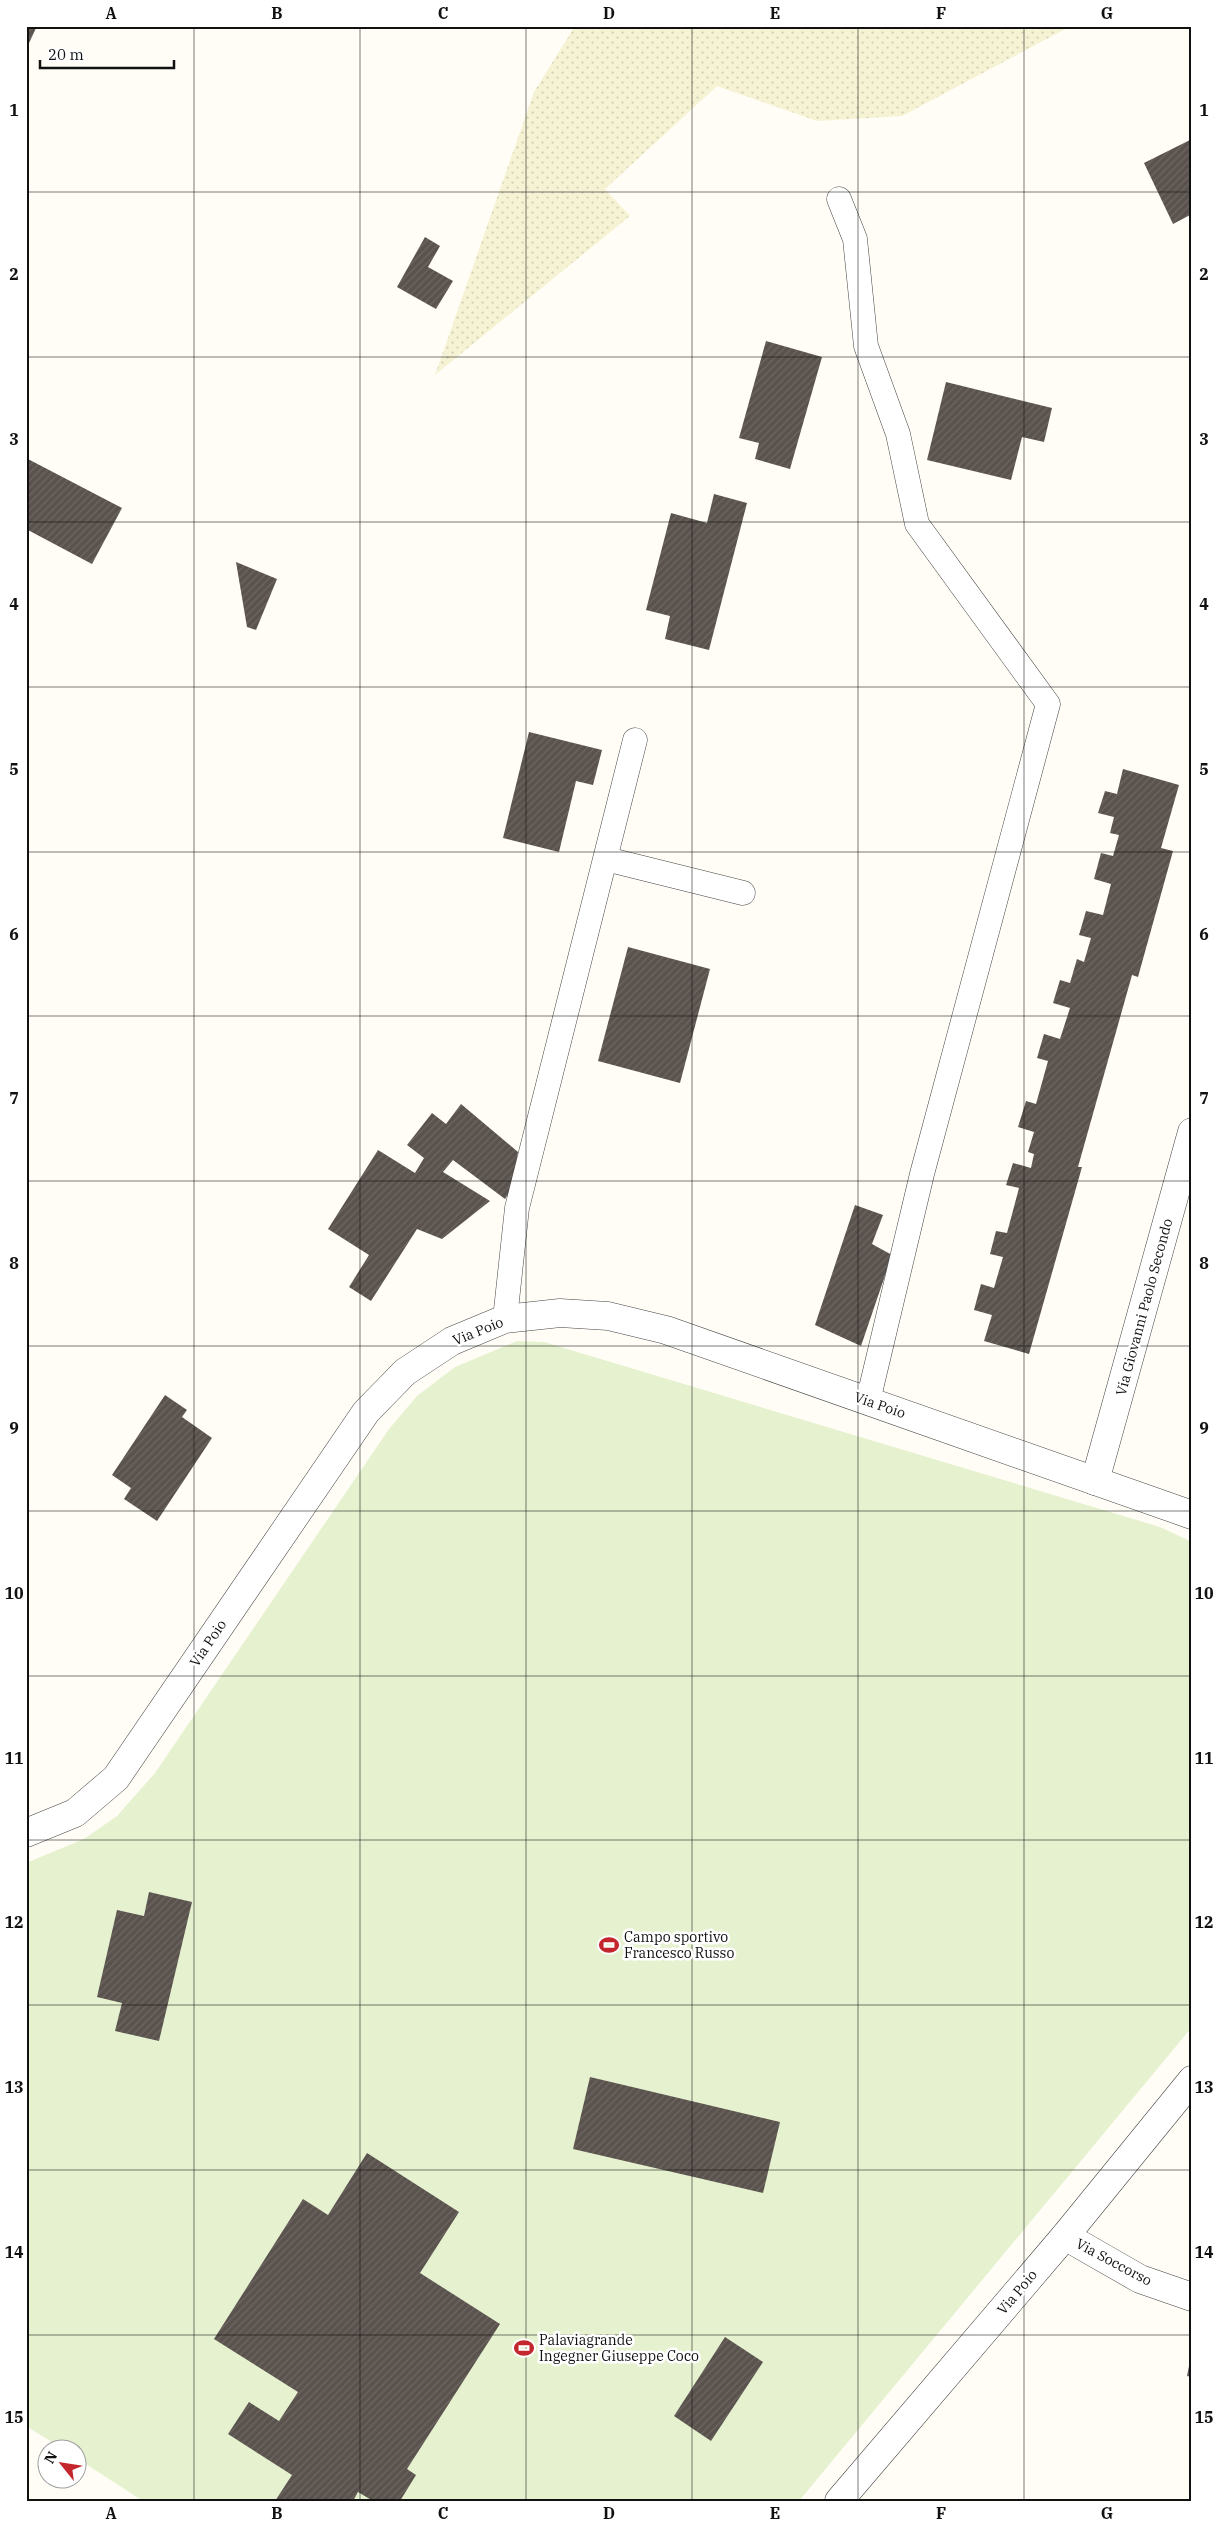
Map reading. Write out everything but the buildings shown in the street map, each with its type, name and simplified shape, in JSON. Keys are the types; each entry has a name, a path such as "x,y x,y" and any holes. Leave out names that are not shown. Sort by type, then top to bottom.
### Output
{"street":[{"name":"Via Giovanni Paolo Secondo","path":"1095,1480 1192,1132"},
{"name":"Via Poio","path":"26,1834 75,1813 116,1778 366,1412 405,1372 452,1341 505,1319 560,1313 608,1316 666,1330 1192,1515"},
{"name":"Via Poio","path":"839,2501 1065,2236 1192,2080"},
{"name":"Via Soccorso","path":"1065,2236 1140,2279 1192,2297"}],"lane":[{"path":"839,199 855,239 866,346 898,434 917,524 1048,704 922,1174 868,1401"},
{"path":"505,1319 517,1208 635,740"},
{"path":"606,859 743,893"}],"shaded area":[{"path":"575,26 1071,26 902,116 817,121 717,86 605,189 630,216 435,375 534,92"}],"green space":[{"name":"Campo sportivo Francesco Russo","path":"517,1341 544,1342 1160,1527 1192,1542 1192,2027 799,2501 143,2501 88,2465 88,2440 49,2440 26,2426 26,1863 84,1839 117,1816 155,1773 389,1429 417,1396 455,1367"}],"place":[{"name":"Campo sportivo Francesco Russo","path":"609,1945"},
{"name":"Palaviagrande Ingegner Giuseppe Coco","path":"524,2348"}]}
